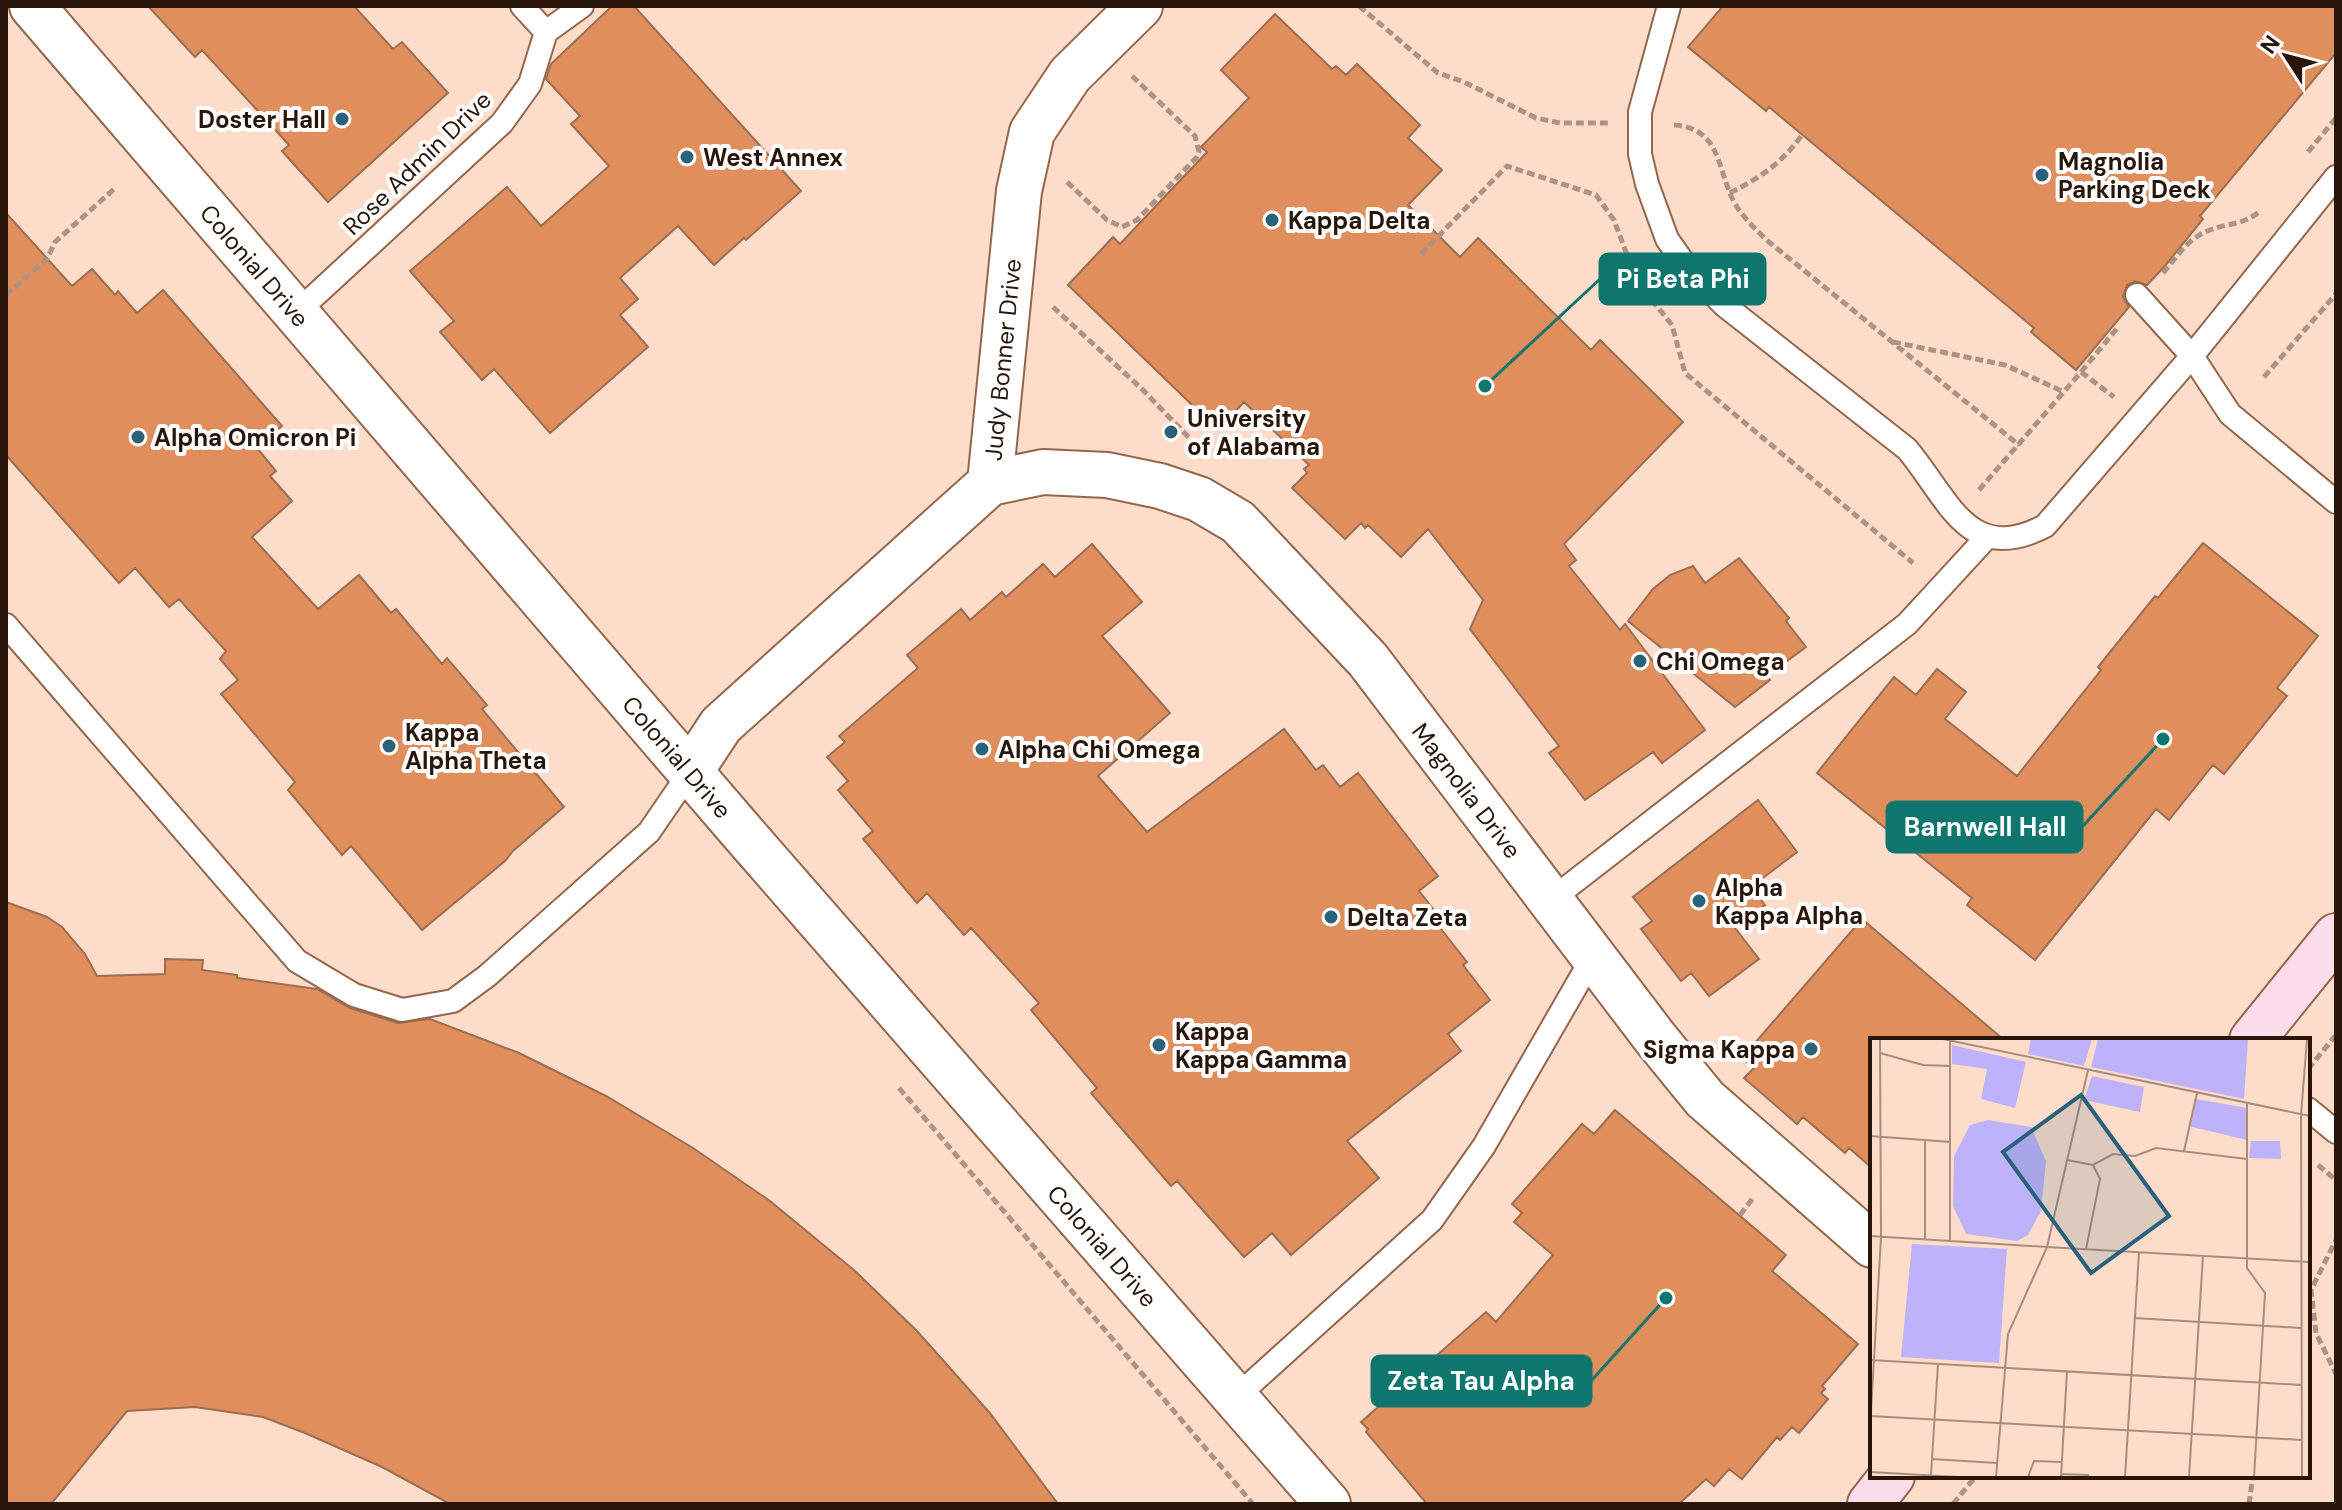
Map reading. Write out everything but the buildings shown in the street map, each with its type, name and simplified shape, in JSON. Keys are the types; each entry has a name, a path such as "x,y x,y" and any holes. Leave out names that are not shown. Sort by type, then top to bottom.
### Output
{"main road":[{"path":"2254,1038 2336,936"},
{"path":"1870,1504 1890,1478"}],"street":[{"name":"Colonial Drive","path":"32,6 690,772 1328,1504"},
{"name":"Judy Bonner Drive","path":"690,772 721,725 990,483 1019,191 1032,132 1070,75 1140,6"},
{"name":"Magnolia Drive","path":"990,483 1043,472 1107,475 1160,486 1199,499 1238,522 1368,660 1705,1099 1870,1243"}],"lane":[{"path":"522,6 546,32 582,6"},
{"path":"1669,6 1649,70 1640,122 1640,154 1647,184 1667,239 1686,266 1724,305 1907,449 1956,515 1970,529 1987,537 2011,540 2045,526 2192,356 2336,177"},
{"name":"Rose Admin Drive","path":"296,313 502,123 530,84 546,32"},
{"path":"2139,297 2192,356 2230,414 2336,502"},
{"path":"1552,899 1907,624 1987,537"},
{"path":"6,625 297,961 354,995 402,1010 453,1001 487,976 649,832 690,772"},
{"path":"1235,1398 1432,1220 1484,1146 1594,955"},
{"path":"2310,1111 2336,1132"}],"path":[{"path":"1359,6 1438,73 1464,82 1536,118 1560,123 1686,125 1700,131 1712,144 1730,193 1747,222 2019,445"},
{"path":"1057,173 1107,220 1122,227 1130,226 1137,220 1196,158 1199,152 1195,136 1124,68"},
{"path":"2307,153 2336,118"},
{"path":"1730,193 1769,172 1802,135"},
{"path":"1421,254 1507,166 1596,195 1614,220 1626,252 1651,299 1672,325 1685,373 1913,563"},
{"path":"6,295 47,259 55,242 114,189"},
{"path":"1904,573 2019,445 2139,297 2190,241 2207,230 2248,222 2260,212"},
{"path":"2264,377 2336,294"},
{"path":"1048,304 1134,380 1203,452"},
{"path":"1892,341 2005,365 2064,392"},
{"path":"2081,372 2115,398"},
{"path":"2310,1067 2336,1035"},
{"path":"892,1079 1253,1504"},
{"path":"2310,1158 2336,1180"},
{"path":"2336,1240 2311,1289 2316,1333 2336,1374"},
{"path":"1953,1504 1974,1478"},
{"path":"2249,1504 2253,1478"}],"place":[{"name":"Doster Hall","path":"342,119"},
{"name":"West Annex","path":"687,157"},
{"name":"Magnolia Parking Deck","path":"2042,175"},
{"name":"Kappa Delta","path":"1272,220"},
{"name":"Pi Beta Phi","path":"1485,386"},
{"name":"University of Alabama","path":"1171,432"},
{"name":"Alpha Omicron Pi","path":"138,437"},
{"name":"Chi Omega","path":"1640,661"},
{"name":"Barnwell Hall","path":"2163,739"},
{"name":"Kappa Alpha Theta","path":"389,746"},
{"name":"Alpha Chi Omega","path":"982,749"},
{"name":"Alpha Kappa Alpha","path":"1699,901"},
{"name":"Delta Zeta","path":"1331,917"},
{"name":"Kappa Kappa Gamma","path":"1159,1045"},
{"name":"Sigma Kappa","path":"1811,1049"},
{"name":"Zeta Tau Alpha","path":"1666,1298"}]}
